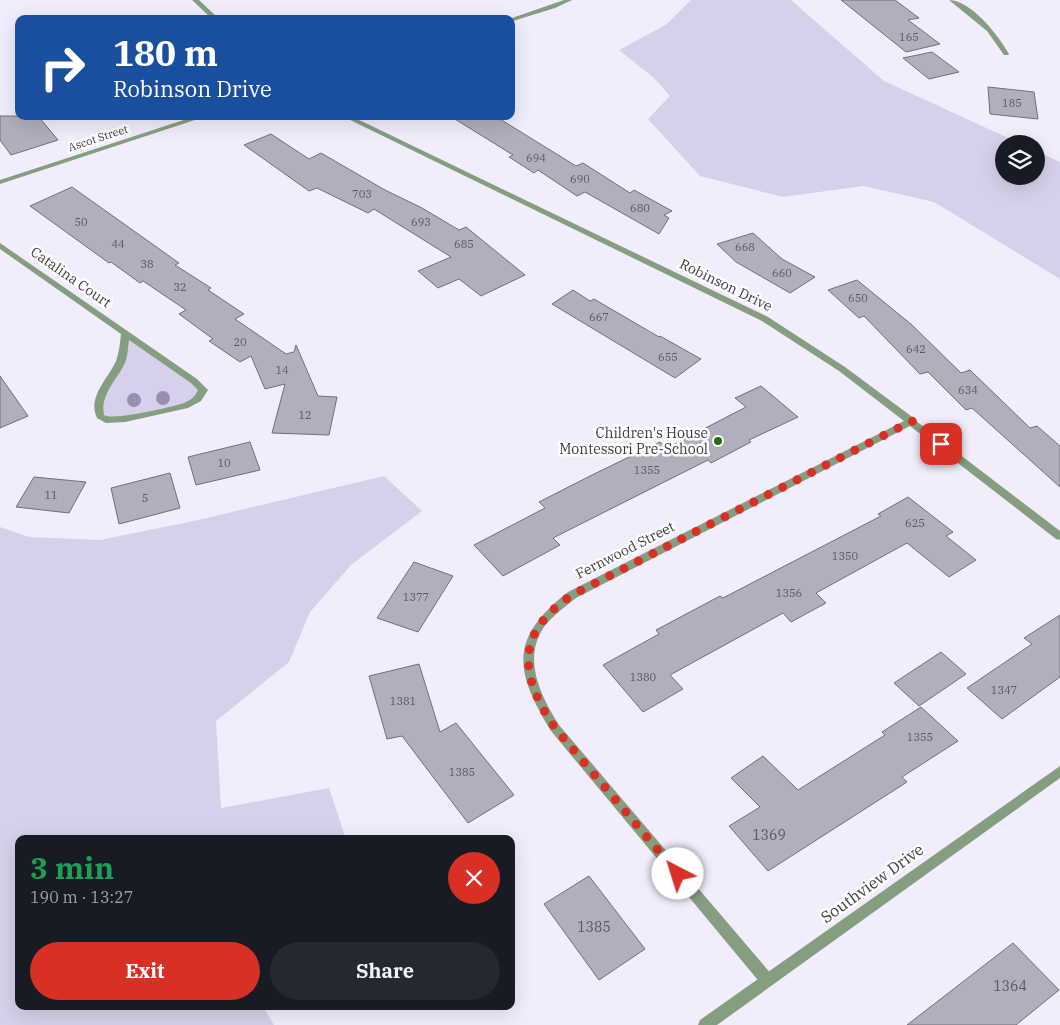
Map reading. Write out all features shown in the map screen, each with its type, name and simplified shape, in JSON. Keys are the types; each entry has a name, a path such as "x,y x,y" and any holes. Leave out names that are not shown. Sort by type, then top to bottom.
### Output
{"street":[{"path":"195,0 212,15"},
{"path":"515,19 553,7 568,0"},
{"path":"952,0 996,34 1006,54"},
{"name":"Ascot Street","path":"0,182 192,120"},
{"name":"Robinson Drive","path":"353,120 765,318 820,353 912,421 1060,536"},
{"name":"Catalina Court","path":"0,245 194,380 203,390 198,399 188,405 125,419 106,420 100,416 98,406 101,395 121,360 126,333"},
{"name":"Fernwood Street","path":"767,980 555,728 542,709 530,678 529,648 533,636 544,618 555,606 572,595 912,421"},
{"name":"Southview Drive","path":"705,1025 1060,771"}],"shaded area":[{"path":"691,0 791,0 884,81 1001,135 995,135 995,185 1045,185 1045,155 1060,162 1060,279 934,202 863,186 783,197 700,176 648,119 670,96 654,78 619,50 667,24"},
{"path":"127,335 192,382 200,390 198,395 188,403 169,409 107,418 103,415 104,395"},
{"path":"384,476 422,511 351,565 310,612 289,662 216,721 221,808 329,788 345,835 15,835 15,1010 265,1010 274,1025 0,1025 0,527 29,537 100,540 194,521"}],"building":[{"path":"841,0 895,0 919,18 908,20 940,44 906,52"},
{"path":"932,52 959,72 929,79 903,58"},
{"path":"988,87 1034,92 1038,119 990,114"},
{"path":"0,116 15,116 15,120 41,120 58,140 11,155 0,140"},
{"path":"456,120 501,120 576,166 583,163 630,193 634,190 672,211 664,215 669,218 659,234 585,192 577,196 538,170 534,173 509,157 513,155"},
{"path":"271,134 309,159 321,153 459,230 466,227 525,275 481,296 459,279 438,288 418,271 451,257 374,209 368,213 317,188 309,191 244,145"},
{"path":"72,187 179,263 175,265 211,288 208,290 244,314 235,319 286,354 294,352 296,345 318,396 337,397 329,435 272,433 285,384 265,389 251,356 240,362 209,341 213,339 179,314 186,310 143,281 140,283 111,262 109,263 30,206"},
{"path":"753,233 782,259 815,277 790,293 736,262 717,244"},
{"path":"857,280 912,325 961,373 970,370 1030,428 1037,426 1060,446 1060,487 972,408 966,410 928,372 920,374 864,316 859,318 828,290"},
{"path":"573,290 590,301 594,299 701,359 675,378 552,304"},
{"path":"0,376 28,416 0,428"},
{"path":"761,386 798,417 749,440 751,442 711,463 708,460 553,538 560,545 503,576 474,545 545,508 539,502 592,475 660,442 667,448 746,407 735,398"},
{"path":"250,442 260,470 196,485 188,457"},
{"path":"170,473 180,508 119,524 111,488"},
{"path":"34,477 86,482 69,513 16,507"},
{"path":"908,497 953,532 946,536 976,560 949,577 907,543 816,593 826,603 791,622 783,613 670,675 683,689 643,712 603,665 659,634 656,630 720,596 723,598 881,516 878,514"},
{"path":"414,562 453,576 418,632 377,618"},
{"path":"1060,615 1060,677 1002,719 967,688 1032,644 1024,638"},
{"path":"941,652 966,674 919,706 894,683"},
{"path":"419,664 440,732 456,723 514,795 468,823 402,736 387,739 369,676"},
{"path":"921,707 958,741 902,777 907,782 768,871 729,826 760,807 731,778 763,756 798,790 885,735 882,732"},
{"path":"589,876 645,949 599,980 544,904"},
{"path":"1013,943 1059,990 1016,1025 907,1025"}],"place":[{"name":"Children's House Montessori Pre-School","path":"718,441"}],"route":[{"path":"678,874 555,728 542,709 530,678 528,661 529,648 533,636 544,618 555,606 572,595 912,421 941,444"}]}
